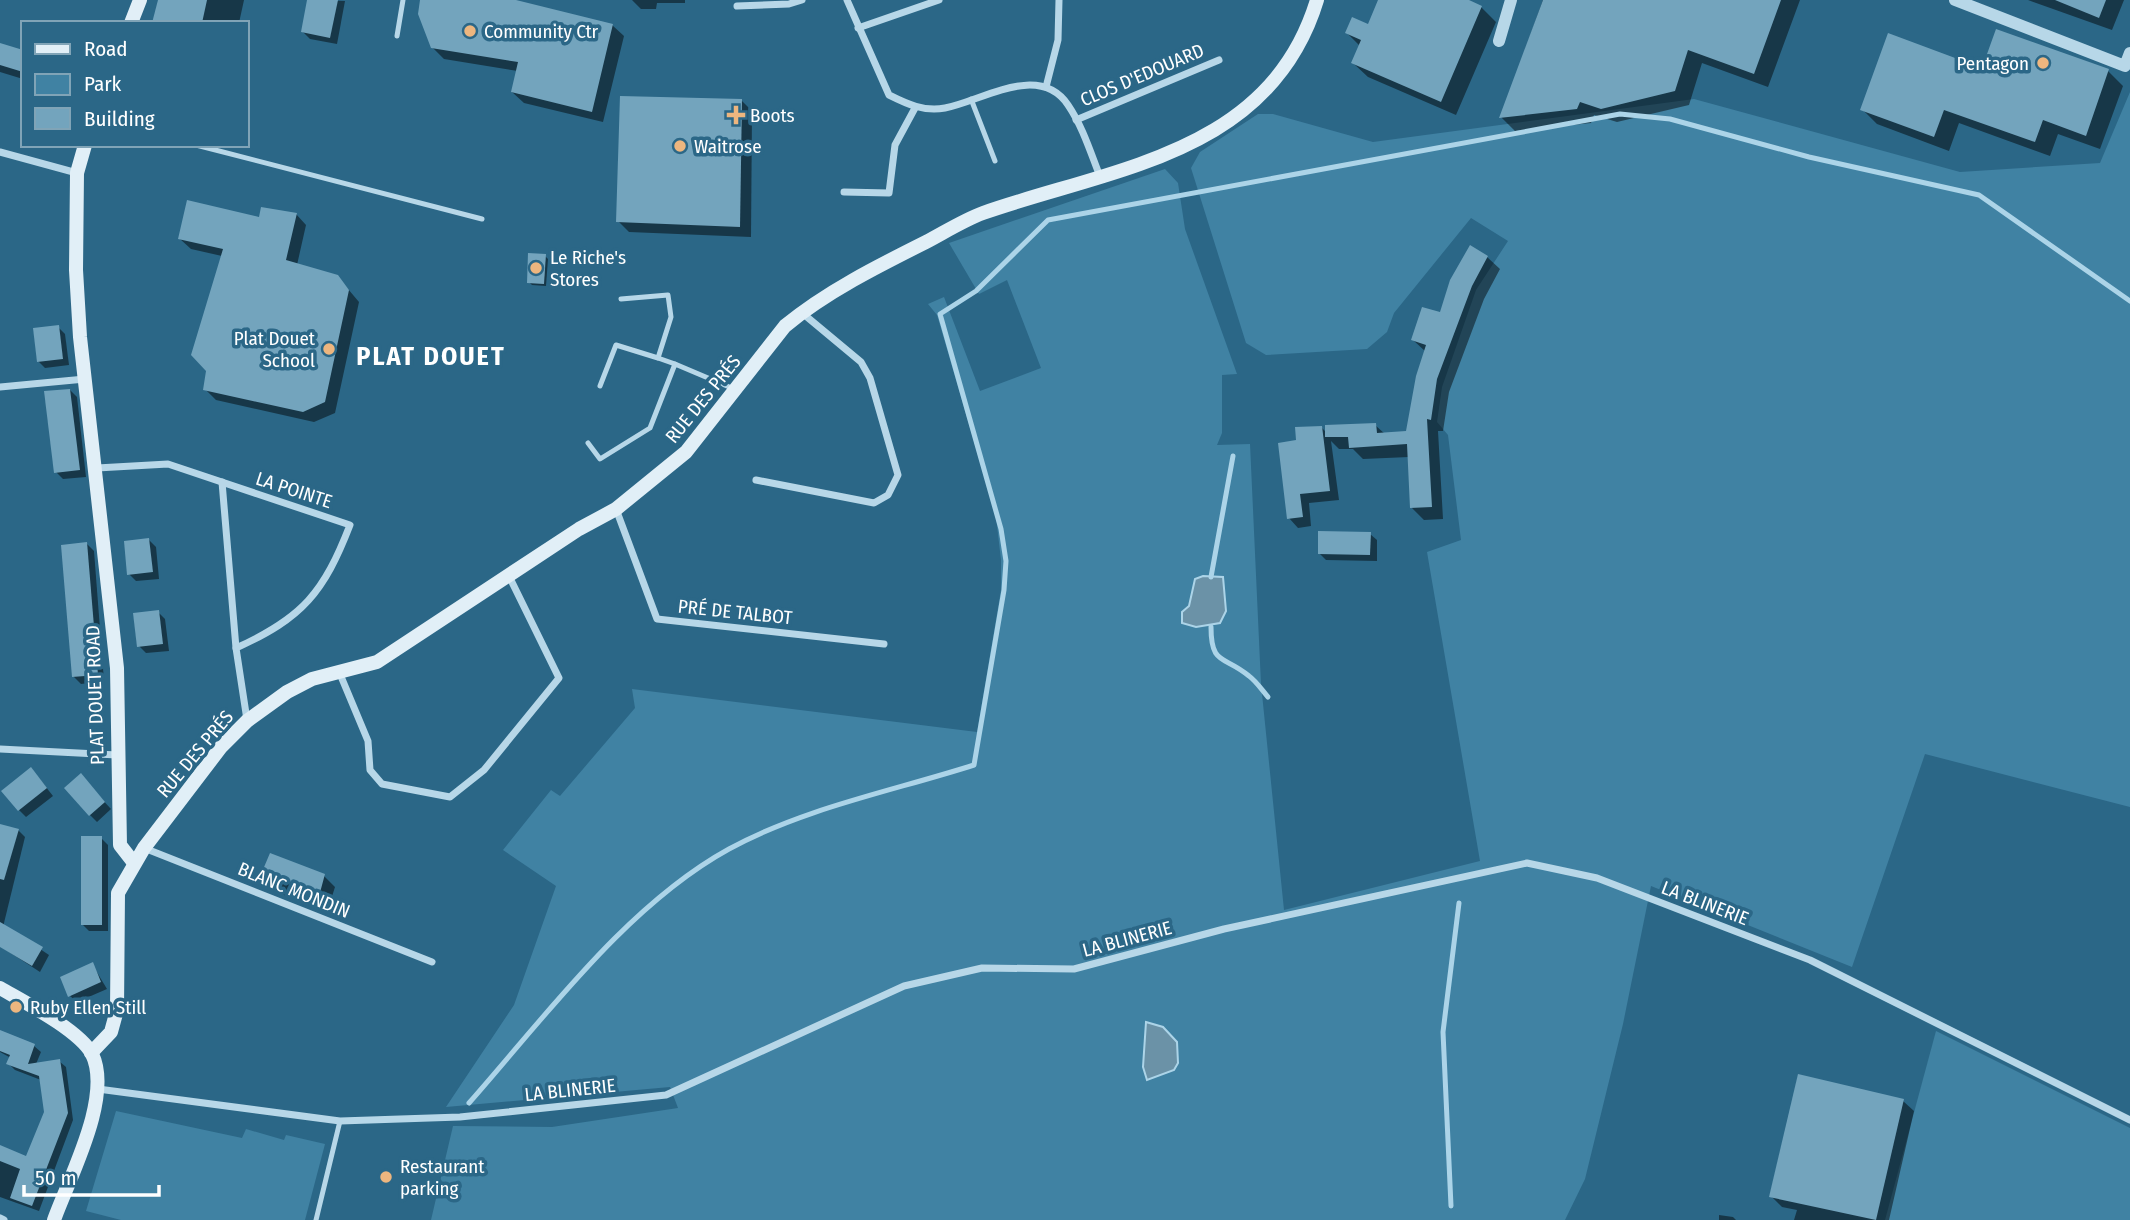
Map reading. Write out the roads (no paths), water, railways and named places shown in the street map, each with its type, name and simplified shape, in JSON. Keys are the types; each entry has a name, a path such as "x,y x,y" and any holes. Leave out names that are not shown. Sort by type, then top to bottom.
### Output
{"main road":[{"path":"132,21 140,0"},
{"name":"RUE DES PRÉS","path":"134,863 221,747 247,721 287,692 312,679 340,674 377,662 616,509 687,452 785,326 802,312 884,263 981,214 1101,180 1174,153 1224,125 1248,106 1280,69 1303,35 1317,0"},
{"name":"PLAT DOUET ROAD","path":"84,147 77,173 76,270 85,379 97,468 117,668 120,845 134,863"},
{"path":"91,1053 111,1032 117,1010 118,893 134,863"},
{"path":"1,991 67,1029 91,1053 98,1089 95,1109 54,1220"}],"street":[{"path":"737,6 789,4 802,0"},
{"path":"847,0 889,95 915,108 943,108 1011,87 1045,87 1067,103 1101,180"},
{"path":"858,28 939,0"},
{"path":"1045,87 1058,40 1059,0"},
{"path":"1499,41 1511,0"},
{"path":"1955,0 2127,60"},
{"name":"CLOS D'EDOUARD","path":"1076,120 1219,60"},
{"path":"844,192 889,193 895,145 915,108"},
{"path":"0,152 77,173"},
{"path":"755,480 874,503 888,495 898,475 866,370 861,362 802,312"},
{"path":"0,387 85,379"},
{"name":"LA POINTE","path":"97,468 168,464 350,525 334,566 310,602 275,631 236,648"},
{"path":"222,482 236,648 247,721"},
{"name":"PRÉ DE TALBOT","path":"616,509 657,619 884,644"},
{"path":"340,674 368,741 370,771 382,784 450,797 484,770 559,678 509,576"},
{"path":"0,749 117,755"},
{"name":"BLANC MONDIN","path":"144,848 432,962"},
{"name":"LA BLINERIE","path":"98,1089 340,1121 460,1117 666,1095 904,986 982,968 1074,969 1224,929 1527,863 1597,878 1810,960 2130,1120"}],"lane":[{"path":"397,36 403,0"},
{"path":"971,99 995,161"},
{"path":"204,147 482,219"},
{"path":"621,299 668,295 671,317 658,358"},
{"path":"600,386 616,345 675,364 737,390"},
{"path":"588,443 600,459 650,428 675,364"},
{"path":"316,1220 340,1121"}],"waterway":[{"path":"469,1103 589,965 656,900 692,872 729,849 788,822 849,801 974,765 1004,590 1006,561 1001,529 940,314 976,291 1048,220 1620,114 1670,119 1809,157 1979,195 2130,301"},
{"path":"1211,577 1233,456"},
{"path":"1211,627 1216,654 1252,678 1268,697"},
{"path":"1451,1206 1443,1032 1459,903"}],"place":[{"name":"Community Ctr","path":"470,31"},
{"name":"Pentagon","path":"2043,63"},
{"name":"Boots","path":"736,115"},
{"name":"Waitrose","path":"680,146"},
{"name":"Le Riche's Stores","path":"536,268"},
{"name":"Plat Douet School","path":"329,349"},
{"name":"Ruby Ellen Still","path":"16,1007"},
{"name":"Restaurant parking","path":"386,1177"}],"district":[{"name":"PLAT DOUET","path":"431,356"}]}
